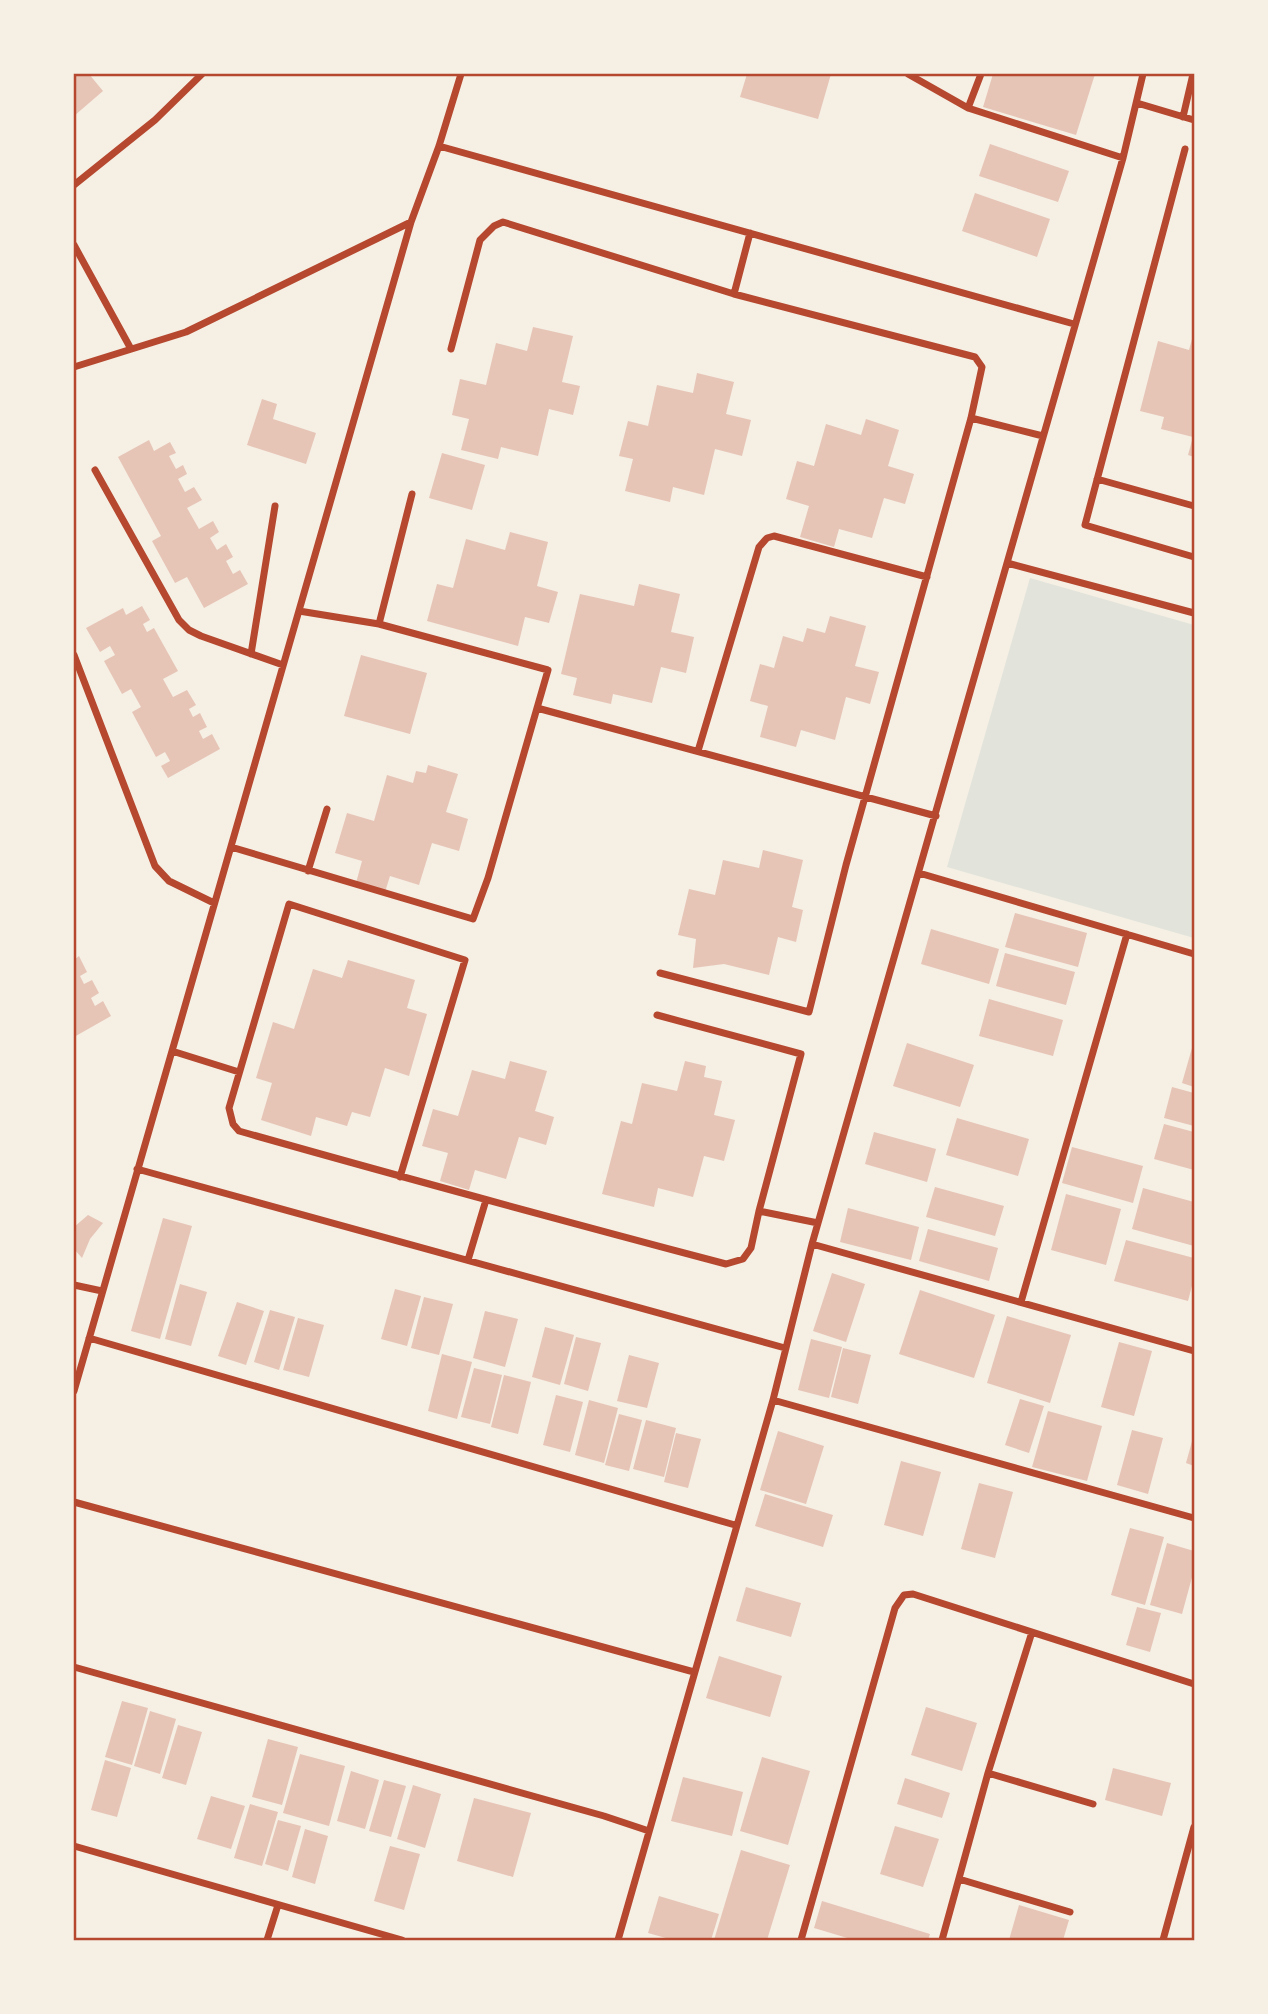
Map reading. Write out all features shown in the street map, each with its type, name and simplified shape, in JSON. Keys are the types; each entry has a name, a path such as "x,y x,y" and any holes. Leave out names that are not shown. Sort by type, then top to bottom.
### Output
{"street":[{"path":"74,185 155,120 202,74"},
{"path":"74,1391 411,222 439,146 461,74"},
{"path":"908,74 968,108 1123,158"},
{"path":"968,108 981,74"},
{"path":"618,1941 735,1525 773,1400 812,1244 1123,158 1143,74"},
{"path":"1183,117 1193,74"},
{"path":"1137,103 1195,120"},
{"path":"439,146 1074,324"},
{"path":"1185,149 1085,525 1195,557"},
{"path":"74,368 186,332 411,222"},
{"path":"451,349 480,240 494,226 503,222 734,294 975,357 982,367 971,418 865,798 809,1012 660,973"},
{"path":"734,294 750,233"},
{"path":"74,245 131,349"},
{"path":"971,418 1043,436"},
{"path":"95,470 179,620 189,630 201,636 283,665"},
{"path":"1097,479 1195,506"},
{"path":"379,624 412,494"},
{"path":"251,654 275,506"},
{"path":"698,751 759,547 767,538 774,536 927,577"},
{"path":"1007,563 1195,613"},
{"path":"230,847 472,919 488,878 548,670 379,624 299,611"},
{"path":"74,654 155,866 169,881 214,904"},
{"path":"537,708 936,816"},
{"path":"309,871 327,809"},
{"path":"919,873 1195,954"},
{"path":"400,1177 464,960 289,904 229,1108 233,1124 239,1131 400,1177 726,1264 743,1259 751,1248 801,1054 657,1015"},
{"path":"1021,1302 1127,934"},
{"path":"172,1051 239,1072"},
{"path":"137,1170 785,1348"},
{"path":"468,1260 486,1200"},
{"path":"759,1211 818,1223"},
{"path":"812,1244 1195,1351"},
{"path":"74,1285 102,1291"},
{"path":"89,1338 735,1525"},
{"path":"773,1400 1195,1518"},
{"path":"74,1502 694,1672"},
{"path":"801,1941 899,1601 904,1595 913,1594 1195,1684"},
{"path":"942,1941 988,1773 1032,1632"},
{"path":"74,1667 649,1831"},
{"path":"988,1773 1093,1804"},
{"path":"1163,1941 1195,1827"},
{"path":"74,1846 402,1941"},
{"path":"959,1879 1070,1912"},
{"path":"267,1941 278,1905"}],"shaded area":[{"path":"1030,578 1194,625 1194,938 947,867"}],"building":[{"path":"74,74 89,74 103,91 74,116"},
{"path":"747,74 831,74 818,119 740,97"},
{"path":"993,74 1095,74 1076,135 983,107"},
{"path":"990,144 1069,171 1058,202 979,176"},
{"path":"975,193 1050,219 1037,257 962,231"},
{"path":"533,327 573,336 562,382 580,386 573,415 549,409 538,456 501,447 498,459 461,450 469,419 452,415 460,379 486,385 496,343 527,351"},
{"path":"1194,332 1194,457 1188,455 1193,437 1161,429 1164,417 1140,411 1158,341 1189,350"},
{"path":"697,373 734,382 726,414 751,420 742,456 715,449 704,495 673,487 670,502 625,491 633,459 619,456 628,421 648,426 657,385 693,393"},
{"path":"262,399 277,404 273,419 316,433 306,464 247,445"},
{"path":"866,419 899,430 888,466 914,474 905,504 884,498 872,538 839,529 834,547 800,537 809,506 786,499 797,461 814,466 826,424 861,435"},
{"path":"149,440 154,451 170,442 176,453 169,456 176,469 183,465 187,474 178,479 185,492 194,487 202,500 187,508 199,529 213,521 219,532 210,538 217,550 226,544 233,557 226,561 233,574 240,570 248,584 204,608 187,577 175,583 152,541 161,536 118,457"},
{"path":"442,453 485,465 472,510 429,498"},
{"path":"510,532 548,542 537,586 558,592 549,623 525,617 518,646 427,621 437,584 453,588 466,539 505,550"},
{"path":"639,584 680,594 671,632 694,637 686,673 661,667 652,703 613,694 611,704 573,695 577,678 561,674 580,594 634,606"},
{"path":"142,606 150,620 143,624 147,632 154,628 178,671 163,679 173,697 187,690 196,705 189,709 193,717 200,713 207,727 199,731 203,739 212,734 220,749 168,778 161,766 170,761 165,752 156,757 132,712 141,707 131,689 122,694 104,661 115,655 110,646 100,652 86,628 123,608 126,615"},
{"path":"830,616 866,626 855,666 879,672 870,704 846,697 835,740 801,730 796,747 760,737 768,706 750,701 760,664 774,668 783,636 803,642 807,628 825,633"},
{"path":"361,655 427,673 410,734 344,716"},
{"path":"428,765 458,774 446,812 468,819 459,851 432,843 419,885 390,876 385,892 356,883 362,861 335,853 347,813 374,821 387,775 413,783 416,771 426,773"},
{"path":"763,850 803,860 792,907 803,910 796,942 778,937 769,975 724,964 693,968 696,939 678,935 689,889 715,895 723,860 759,868"},
{"path":"1015,913 1087,933 1078,967 1005,947"},
{"path":"931,929 999,949 989,984 921,964"},
{"path":"1005,953 1075,972 1066,1005 996,986"},
{"path":"79,956 87,972 80,976 84,984 92,980 99,993 91,998 95,1006 103,1001 111,1016 74,1037 74,960"},
{"path":"348,960 415,980 407,1008 427,1014 409,1076 385,1068 370,1117 352,1112 347,1126 316,1117 311,1136 261,1120 272,1083 256,1078 273,1022 294,1029 313,969 342,978"},
{"path":"989,999 1063,1020 1053,1056 979,1036"},
{"path":"907,1043 974,1065 960,1107 893,1086"},
{"path":"1194,1048 1194,1087 1182,1083"},
{"path":"510,1061 547,1071 535,1111 554,1117 546,1145 519,1137 506,1179 475,1170 469,1190 440,1181 448,1153 422,1146 433,1109 458,1116 472,1070 505,1079"},
{"path":"685,1061 706,1066 704,1077 722,1081 714,1115 735,1120 724,1161 704,1156 693,1197 658,1188 654,1207 602,1194 621,1121 632,1124 642,1083 677,1091"},
{"path":"1172,1087 1194,1093 1194,1126 1164,1118"},
{"path":"957,1118 1029,1139 1018,1176 946,1155"},
{"path":"1164,1124 1194,1132 1194,1170 1154,1159"},
{"path":"874,1132 936,1149 927,1182 865,1164"},
{"path":"1072,1147 1143,1166 1133,1203 1062,1183"},
{"path":"935,1187 1004,1206 995,1236 926,1217"},
{"path":"1143,1188 1194,1202 1194,1246 1132,1229"},
{"path":"1066,1194 1121,1209 1106,1265 1051,1250"},
{"path":"848,1208 919,1227 911,1260 840,1242"},
{"path":"88,1215 103,1223 90,1239 82,1258 74,1249 74,1227"},
{"path":"163,1218 192,1226 160,1339 131,1331"},
{"path":"928,1229 998,1248 989,1281 919,1261"},
{"path":"1126,1240 1194,1258 1194,1278 1188,1301 1114,1281"},
{"path":"832,1273 865,1284 846,1342 813,1331"},
{"path":"180,1284 207,1292 191,1346 165,1339"},
{"path":"395,1289 421,1296 407,1346 381,1339"},
{"path":"920,1290 995,1315 974,1378 899,1354"},
{"path":"424,1297 453,1304 439,1355 411,1348"},
{"path":"237,1302 264,1311 246,1365 218,1356"},
{"path":"270,1310 295,1317 279,1370 254,1362"},
{"path":"485,1311 518,1319 505,1367 473,1358"},
{"path":"1007,1316 1071,1335 1050,1403 987,1383"},
{"path":"298,1318 324,1325 309,1377 283,1370"},
{"path":"545,1327 574,1335 560,1385 532,1377"},
{"path":"576,1337 601,1343 588,1391 564,1384"},
{"path":"811,1339 842,1347 829,1398 798,1390"},
{"path":"1119,1342 1152,1351 1134,1416 1101,1407"},
{"path":"843,1348 871,1355 858,1404 831,1397"},
{"path":"442,1354 472,1362 457,1419 428,1411"},
{"path":"629,1355 659,1363 647,1408 617,1401"},
{"path":"474,1368 502,1375 490,1424 461,1417"},
{"path":"504,1375 531,1382 518,1434 491,1427"},
{"path":"556,1395 583,1402 570,1452 543,1445"},
{"path":"1020,1399 1044,1406 1029,1453 1005,1445"},
{"path":"589,1400 618,1408 604,1463 575,1455"},
{"path":"1048,1411 1102,1426 1087,1481 1032,1467"},
{"path":"619,1414 642,1420 629,1471 605,1465"},
{"path":"646,1420 676,1428 664,1477 633,1469"},
{"path":"1132,1430 1163,1438 1148,1494 1117,1485"},
{"path":"778,1431 824,1446 806,1504 760,1490"},
{"path":"676,1433 701,1439 688,1488 664,1482"},
{"path":"1194,1434 1194,1466 1186,1463"},
{"path":"901,1461 941,1472 923,1536 884,1525"},
{"path":"979,1483 1013,1492 995,1558 961,1549"},
{"path":"765,1494 833,1515 823,1547 755,1526"},
{"path":"1130,1528 1164,1537 1145,1605 1111,1595"},
{"path":"1167,1543 1194,1551 1194,1570 1182,1614 1150,1605"},
{"path":"746,1587 801,1603 791,1637 736,1621"},
{"path":"1137,1607 1161,1613 1150,1652 1126,1645"},
{"path":"719,1656 782,1676 770,1717 706,1698"},
{"path":"122,1701 148,1708 132,1765 105,1757"},
{"path":"926,1707 977,1723 962,1771 911,1755"},
{"path":"150,1711 176,1719 160,1774 134,1766"},
{"path":"178,1725 202,1732 186,1785 162,1778"},
{"path":"268,1739 298,1747 282,1805 252,1797"},
{"path":"300,1754 345,1766 329,1826 283,1813"},
{"path":"762,1757 810,1771 788,1845 740,1831"},
{"path":"105,1760 131,1768 117,1817 91,1810"},
{"path":"1113,1768 1171,1783 1162,1816 1105,1800"},
{"path":"351,1771 379,1780 365,1829 337,1821"},
{"path":"683,1777 743,1792 732,1836 671,1821"},
{"path":"905,1778 950,1793 942,1818 897,1804"},
{"path":"384,1780 406,1786 391,1837 369,1831"},
{"path":"413,1785 441,1794 425,1848 397,1839"},
{"path":"211,1796 245,1806 231,1849 197,1839"},
{"path":"474,1798 531,1813 513,1877 457,1861"},
{"path":"250,1804 278,1812 262,1866 234,1858"},
{"path":"278,1820 301,1826 288,1871 265,1864"},
{"path":"895,1826 939,1839 923,1887 880,1874"},
{"path":"305,1829 328,1836 315,1884 292,1877"},
{"path":"390,1846 420,1854 404,1910 374,1901"},
{"path":"741,1850 790,1865 767,1940 714,1940"},
{"path":"659,1896 719,1914 711,1940 673,1940 648,1933"},
{"path":"822,1901 930,1934 928,1940 854,1940 814,1928"},
{"path":"1019,1905 1069,1920 1063,1940 1009,1940"}]}
